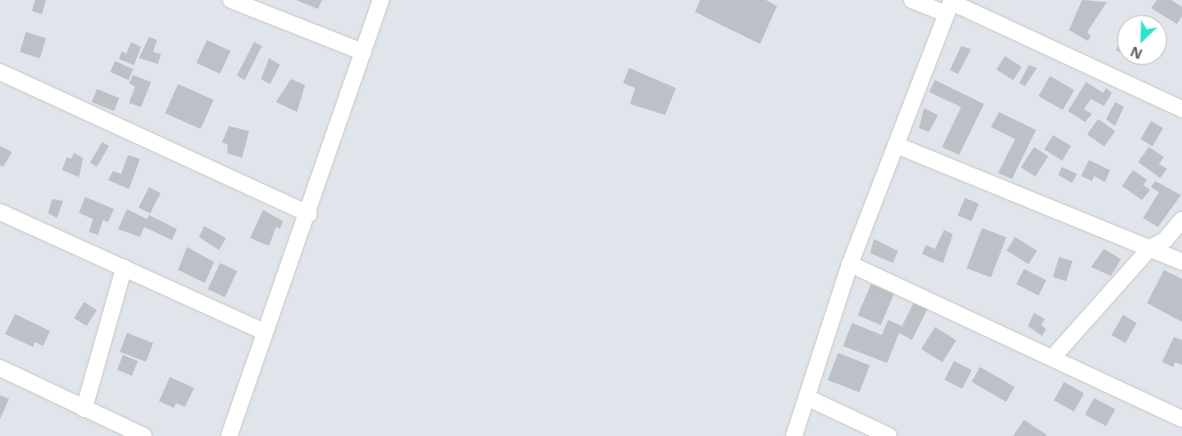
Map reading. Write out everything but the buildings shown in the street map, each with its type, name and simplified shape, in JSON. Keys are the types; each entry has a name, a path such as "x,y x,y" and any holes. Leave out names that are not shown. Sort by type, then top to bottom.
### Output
{"street":[{"path":"231,0 363,52"},
{"path":"229,436 264,332 309,214 381,0"},
{"path":"912,0 950,5 1182,110"},
{"path":"794,436 808,398 850,264 950,5"},
{"path":"0,72 309,214"},
{"path":"896,145 1182,262"},
{"path":"0,212 264,332"},
{"path":"1053,357 1150,248 1166,240 1182,220"},
{"path":"850,264 1053,357 1182,419"},
{"path":"84,409 124,268"},
{"path":"0,368 144,436"},
{"path":"808,398 890,436"}]}
